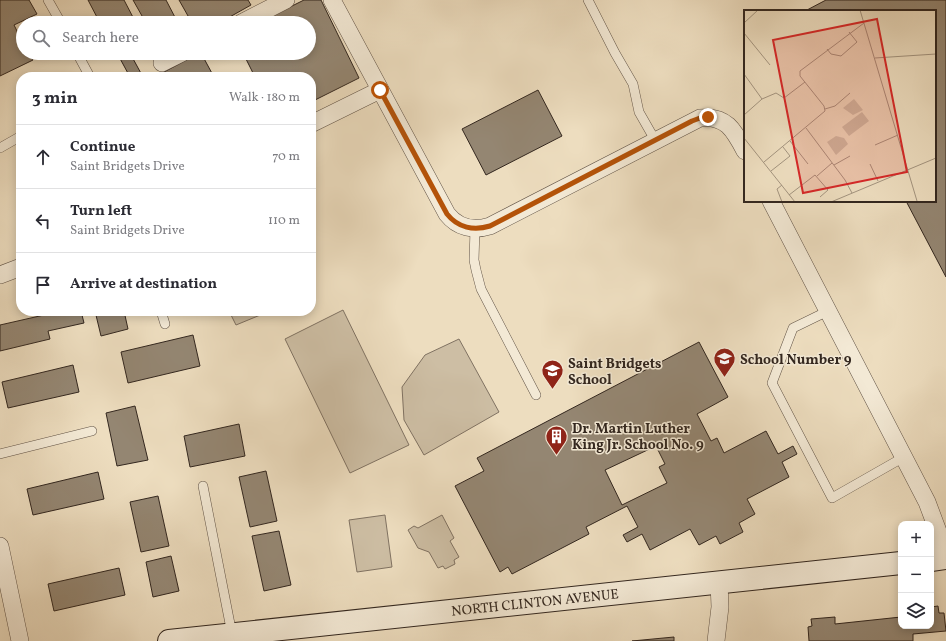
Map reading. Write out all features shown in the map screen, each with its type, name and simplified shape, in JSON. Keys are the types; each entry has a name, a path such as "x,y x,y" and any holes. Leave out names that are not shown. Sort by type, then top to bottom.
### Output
{"main road":[{"name":"NORTH CLINTON AVENUE","path":"169,641 898,563"}],"street":[{"path":"255,16 286,0"},
{"path":"332,0 447,214 452,221 459,225 475,229 490,226 700,118 716,118 729,125 744,148"},
{"path":"162,63 168,60"},
{"path":"316,122 380,90"},
{"path":"772,202 932,513 939,534 940,559"},
{"path":"0,275 16,269"},
{"path":"0,546 20,641"},
{"path":"716,641 720,602 719,582"}],"lane":[{"path":"48,0 57,16"},
{"path":"588,0 633,84 639,112 655,140"},
{"path":"81,60 87,72"},
{"path":"0,148 16,139"},
{"path":"475,229 475,265 481,290 536,395"},
{"path":"828,311 793,328 772,383 832,498 904,457"},
{"path":"163,316 165,324"},
{"path":"0,454 92,430"},
{"path":"203,486 232,634"}],"shaded area":[{"path":"343,310 409,445 350,473 285,339"},
{"path":"232,316 258,316 236,325"},
{"path":"459,339 499,412 424,455 404,420 402,387 425,355"},
{"path":"385,515 392,567 357,572 349,520"},
{"path":"442,515 454,538 450,541 459,557 454,560 455,564 445,569 443,566 438,568 429,552 418,548 408,530 414,526 418,528"}],"building":[{"path":"0,0 29,0 37,14 33,16 16,16 16,24 14,25 16,29 16,60 33,60 0,76"},
{"path":"88,0 124,0 132,16 96,16"},
{"path":"133,0 166,0 174,16 142,16"},
{"path":"179,0 248,0 251,5 231,16 188,16"},
{"path":"304,0 321,0 359,78 316,100 316,72 252,72 246,60 316,60 316,16 272,16"},
{"path":"826,0 946,0 946,277 907,202 936,202 936,10 807,10"},
{"path":"121,60 134,60 140,72 127,72"},
{"path":"186,60 205,60 211,72 164,72"},
{"path":"538,90 562,136 486,175 462,129"},
{"path":"40,316 82,316 84,323 48,331 50,339 0,351 0,325"},
{"path":"96,316 125,316 128,329 101,336"},
{"path":"193,335 200,366 128,383 121,352"},
{"name":"Dr. Martin Luther King Jr. School No. 9","path":"699,342 728,397 697,414 711,441 717,438 724,453 766,431 778,454 793,446 797,454 782,462 789,477 747,499 755,514 739,523 743,532 720,544 716,536 699,545 690,529 650,550 642,534 627,542 623,535 638,527 627,506 586,527 589,534 512,574 508,567 500,572 455,486 484,471 477,458","holes":["656,446 665,464 659,467 667,483 622,505 605,470"]},
{"path":"73,365 79,392 8,408 2,382"},
{"path":"135,406 148,460 117,466 106,413"},
{"path":"239,424 245,456 190,467 184,436"},
{"path":"266,471 277,521 250,527 239,477"},
{"path":"98,472 104,499 33,515 27,489"},
{"path":"158,496 169,546 141,552 130,502"},
{"path":"279,531 291,585 264,591 252,536"},
{"path":"171,556 179,591 153,597 146,562"},
{"path":"119,568 125,595 54,611 48,584"},
{"path":"938,606 939,613 944,613 946,631 913,634 913,641 809,641 808,627 812,626 811,619 835,617 835,624 898,617 898,629 934,629 934,607"},
{"path":"674,637 674,641 632,641"}],"place":[{"name":"School Number 9","path":"724,378"},
{"name":"Saint Bridgets School","path":"553,390"},
{"name":"Dr. Martin Luther King Jr. School No. 9","path":"557,456"}],"route":[{"path":"380,90 447,214 452,221 459,225 475,229 490,226 692,121 708,117"}]}
